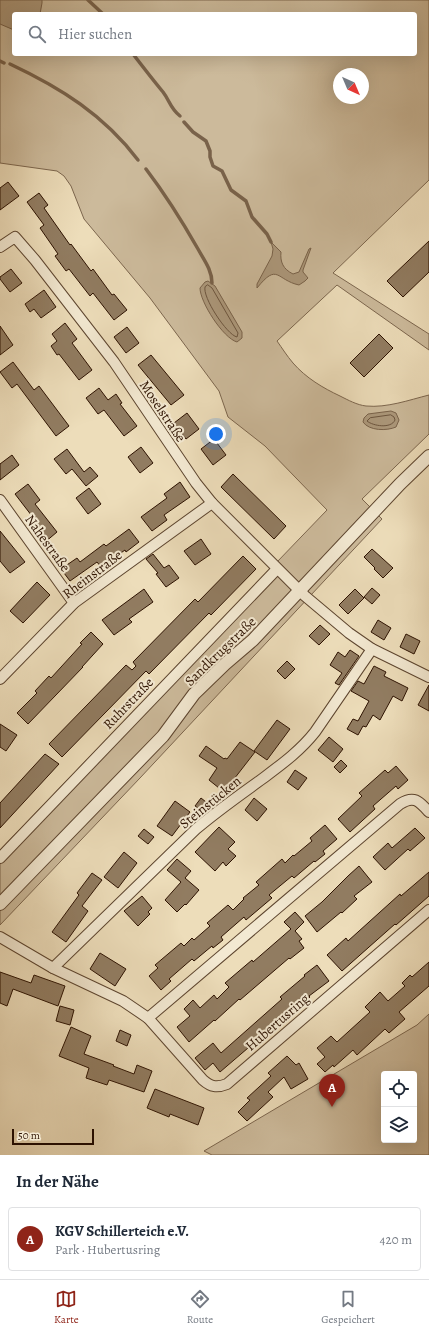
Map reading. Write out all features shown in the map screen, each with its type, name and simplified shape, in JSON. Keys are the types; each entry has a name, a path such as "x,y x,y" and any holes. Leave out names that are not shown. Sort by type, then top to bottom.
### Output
{"street":[{"name":"Moselstraße","path":"0,247 15,237 35,260 114,362 187,471 212,504 300,591 349,633 372,649 429,677"},
{"name":"Sandkrugstraße","path":"0,904 162,736 194,694 225,664 253,640 400,484 429,456"},
{"name":"Nahestraße","path":"0,500 74,603"},
{"name":"Rheinstraße","path":"0,679 74,603 212,504"},
{"name":"Ruhrstraße","path":"0,858 277,569"},
{"name":"Steinstücken","path":"53,968 196,829 210,817 291,758 305,745 316,732 372,649"},
{"path":"148,1018 400,804 408,799 414,800 420,802 429,812"},
{"name":"Hubertusring","path":"0,937 53,968 123,1001 148,1018 203,1080 214,1087 220,1087 227,1084 429,910"}],"shaded area":[{"path":"0,0 429,0 429,180 333,273 429,334 429,350 337,285 277,341 293,363 309,378 327,390 356,403 366,406 382,406 429,395 429,434 362,499 382,519 140,778 0,925 0,850 327,510 265,446 228,417 219,391 150,298 84,219 71,186 64,176 57,171 0,163"},
{"path":"429,1014 429,1155 212,1155 204,1151 417,1025"}],"water":[{"path":"0,0 42,0 40,12 12,12 12,29 0,24"},
{"path":"271,242 281,252 281,259 285,267 293,274 299,272 309,249 311,248 303,270 308,278 305,281 299,285 291,283 273,274 264,280 257,288 257,284 272,256 273,249"},
{"path":"208,281 215,286 242,332 242,338 237,342 225,334 219,327 204,302 200,288 205,282"},
{"path":"391,411 396,413 399,420 396,427 388,429 374,429 363,422 364,418 368,414"}],"building":[{"path":"8,182 19,196 0,210 0,188"},
{"path":"39,193 48,205 44,208 70,245 71,244 91,271 93,269 112,295 114,294 127,310 114,320 93,293 90,296 69,269 66,271 55,256 58,254 40,228 44,225 27,202"},
{"path":"429,241 429,272 403,297 387,281"},
{"path":"11,269 22,283 10,292 0,277"},
{"path":"44,290 56,307 41,318 34,309 30,312 25,304"},
{"path":"65,323 77,339 72,343 92,370 79,380 51,346 57,341 52,334"},
{"path":"0,326 13,345 0,355"},
{"path":"127,327 139,343 126,353 114,337"},
{"path":"379,334 393,348 364,377 350,363"},
{"path":"151,355 184,395 171,405 138,365"},
{"path":"13,362 34,390 39,386 69,426 56,436 17,384 12,388 0,372"},
{"path":"99,388 108,400 116,394 122,403 120,404 137,426 124,436 104,410 98,414 86,398"},
{"path":"187,413 199,429 186,439 174,423"},
{"path":"214,439 226,455 213,465 201,449"},
{"path":"141,447 153,463 140,473 128,457"},
{"path":"67,449 84,472 90,467 98,476 86,486 72,469 66,474 54,459"},
{"path":"12,455 19,465 0,480 0,464"},
{"path":"233,474 286,526 274,539 221,487"},
{"path":"180,482 190,497 164,515 167,520 152,531 141,517 167,498 164,494"},
{"path":"28,484 40,500 35,504 57,532 44,543 30,524 35,520 15,494"},
{"path":"89,488 101,504 88,514 76,498"},
{"path":"129,529 139,542 126,552 125,550 101,567 97,562 70,581 61,569 77,558 80,562 104,544 106,546"},
{"path":"0,531 25,562 10,573 0,561"},
{"path":"201,539 211,554 195,565 184,551"},
{"path":"372,549 393,568 383,578 364,557"},
{"path":"153,554 164,568 169,565 179,578 166,587 156,574 158,573 146,559"},
{"path":"243,556 256,569 211,615 209,613 149,674 146,671 62,757 49,744 126,665 132,670 136,666 133,662 195,599 198,602"},
{"path":"37,582 50,595 23,623 10,611"},
{"path":"372,588 380,595 372,604 364,597"},
{"path":"144,589 153,602 129,619 132,622 114,635 102,620"},
{"path":"355,589 364,598 348,614 339,605"},
{"path":"378,620 391,628 384,640 371,632"},
{"path":"320,625 330,634 319,645 309,636"},
{"path":"91,632 103,644 28,724 17,713 37,693 35,691 49,676 51,678"},
{"path":"406,634 420,641 414,654 400,647"},
{"path":"350,650 359,656 339,685 335,683 342,673 330,665 338,652 345,657"},
{"path":"287,661 295,669 285,679 277,671"},
{"path":"374,666 386,672 384,676 408,688 402,701 393,696 380,720 373,715 366,727 363,726 358,735 347,729 353,719 358,721 369,701 351,691 358,681 364,684"},
{"path":"429,685 429,711 418,705"},
{"path":"277,720 290,729 267,760 254,751"},
{"path":"0,724 17,735 6,751 0,747"},
{"path":"329,737 343,749 333,762 318,750"},
{"path":"240,742 255,752 224,792 209,780 217,768 199,756 206,746 224,759 227,759"},
{"path":"45,754 59,764 0,828 0,803"},
{"path":"341,760 347,766 340,773 334,767"},
{"path":"396,766 408,780 398,789 396,786 373,806 375,809 350,832 338,819 362,796 359,793 385,770 388,773"},
{"path":"295,770 307,778 298,790 287,782"},
{"path":"201,798 211,806 205,813 195,806"},
{"path":"254,798 267,809 257,821 245,810"},
{"path":"175,801 190,812 172,836 157,826"},
{"path":"325,825 337,839 323,851 325,854 294,878 292,876 269,895 272,898 246,920 244,917 221,937 223,940 213,948 212,946 194,961 192,959 169,979 171,981 161,990 149,976 158,968 155,965 181,943 184,946 192,938 194,940 210,926 207,923 228,905 233,910 244,899 243,898 259,885 256,882 282,859 285,863 293,855 294,856 312,841 310,838"},
{"path":"219,827 235,842 228,849 236,856 226,866 223,862 215,871 195,852"},
{"path":"415,828 425,838 410,851 408,849 385,870 373,857 388,843 392,848"},
{"path":"144,829 154,837 148,844 138,836"},
{"path":"124,852 137,863 118,888 104,877"},
{"path":"177,859 191,871 185,878 199,890 186,905 185,904 177,912 165,900 181,882 167,870"},
{"path":"359,866 372,882 354,896 357,899 342,913 341,912 317,932 305,916 322,902"},
{"path":"429,872 429,896 342,971 327,955 346,938 348,941 400,894 401,896"},
{"path":"92,873 102,880 82,906 88,911 66,942 52,932 79,895 77,893"},
{"path":"142,896 152,908 148,912 150,914 138,926 124,911"},
{"path":"295,912 304,922 295,931 302,939 299,941 304,948 290,959 289,958 189,1042 177,1027 190,1016 184,1009 193,1000 200,1008 214,995 217,999 229,987 225,983 252,960 253,962 291,929 284,922"},
{"path":"100,953 126,969 115,986 90,969"},
{"path":"429,962 429,986 399,1012 405,1019 389,1033 385,1029 357,1055 353,1050 334,1067 333,1065 325,1072 317,1064 325,1057 317,1048 331,1036 337,1042 370,1012 365,1007 380,992 388,1001 405,986 402,983 410,975 412,977"},
{"path":"317,965 329,981 309,996 310,997 271,1031 269,1030 220,1072 213,1063 205,1070 195,1058 213,1043 221,1053 282,999 280,997 305,976 304,975"},
{"path":"0,972 31,983 34,975 65,986 58,1006 13,989 7,1006 0,1003"},
{"path":"60,1006 74,1010 70,1025 56,1021"},
{"path":"71,1027 91,1036 84,1054 134,1074 137,1065 152,1071 144,1092 109,1080 107,1085 86,1078 89,1068 59,1056"},
{"path":"120,1030 131,1035 127,1046 116,1041"},
{"path":"287,1056 296,1065 299,1063 308,1079 291,1089 284,1077 268,1092 273,1097 247,1121 238,1112 250,1100 247,1098 271,1076 268,1073"},
{"path":"155,1089 204,1108 198,1125 170,1114 169,1117 147,1108"}],"waterway":[{"path":"88,0 101,12"},
{"path":"135,56 180,116"},
{"path":"0,61 4,63"},
{"path":"10,64 47,83 80,104 111,129 138,160"},
{"path":"184,122 193,132 206,141 213,166 222,171 231,190 246,201 252,217 267,234 271,242"},
{"path":"146,169 186,228 209,269 212,283"}],"place":[{"name":"KGV Schillerteich e.V.","path":"332,1107"}]}
